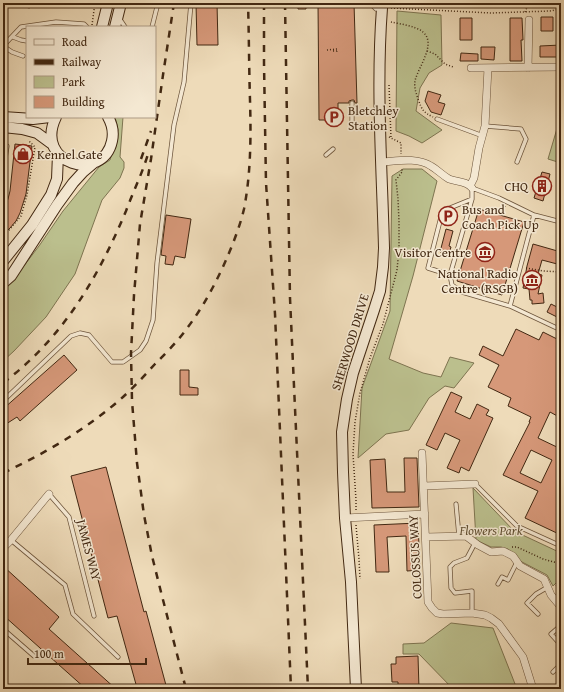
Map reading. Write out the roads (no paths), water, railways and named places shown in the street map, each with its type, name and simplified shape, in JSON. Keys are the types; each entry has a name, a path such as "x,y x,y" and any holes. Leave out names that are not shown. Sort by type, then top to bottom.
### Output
{"street":[{"path":"102,26 108,3"},
{"path":"115,26 121,3"},
{"name":"SHERWOOD DRIVE","path":"356,689 351,589 350,518 343,472 342,432 353,373 380,291 383,267 384,248 380,43 387,6"},
{"path":"528,68 529,20"},
{"path":"471,68 561,67"},
{"path":"382,162 402,160 422,162 431,166 451,180 468,184 471,187 474,178 478,148 485,126 488,68"},
{"path":"3,117 33,120 44,118"},
{"path":"56,118 50,134 52,144 58,154 66,161 76,164 86,165 96,162"},
{"path":"3,284 11,276 73,183 83,172 106,154 112,143 113,131 108,118"},
{"path":"3,127 22,129 37,134 52,144"},
{"path":"3,261 32,224 51,195 57,178 58,154"},
{"name":"COLOSSUS WAY","path":"422,453 428,602 437,613 472,613 485,615 499,624 523,657 533,689"},
{"path":"424,486 475,484"},
{"name":"JAMES WAY","path":"3,548 49,494"},
{"path":"350,518 424,514"},
{"path":"426,537 466,536 491,552 503,551 513,556 520,566 544,579 551,594 561,606"}],"lane":[{"path":"152,26 158,3"},
{"path":"3,401 71,336 80,334 89,335 112,362 123,362 140,350 146,341 153,320 157,263 174,125 184,82 191,3"},
{"path":"370,3 376,9 387,6"},
{"path":"118,15 124,26"},
{"path":"34,26 47,25 56,22 84,24 86,26"},
{"path":"23,56 12,52 3,46 22,27 26,27"},
{"path":"13,36 26,41"},
{"path":"352,103 352,122"},
{"path":"437,119 483,136"},
{"path":"485,126 521,130 526,138 517,162"},
{"path":"3,172 7,146"},
{"path":"326,155 333,149"},
{"path":"561,222 534,215 471,187 472,199 450,275 452,285 462,292 510,306 561,330"},
{"path":"450,275 428,268 441,217 445,210 472,199"},
{"path":"510,306 534,215"},
{"path":"475,484 517,526 561,546"},
{"name":"JAMES WAY","path":"49,494 68,517 94,616"},
{"path":"456,504 459,536"},
{"path":"11,540 65,585 73,614 118,657"},
{"path":"472,613 472,591 455,592 451,588 450,567 454,562 467,558 475,543"},
{"path":"498,584 502,577 508,580 517,562"},
{"path":"538,614 527,603 536,594 548,587"},
{"path":"558,628 551,634 561,645"},
{"path":"3,629 34,656"},
{"path":"553,672 559,666 561,668"}],"railway":[{"path":"174,3 140,224 131,353 132,401 137,463 144,515 152,556 186,689"},
{"path":"3,473 66,439 96,419 123,397 182,335 213,288 234,241 244,209 248,182 250,154 248,3"},
{"path":"264,3 266,183 275,314 291,689"},
{"path":"285,3 290,298 308,689"},
{"path":"141,159 151,131"},
{"path":"3,383 24,366 43,347 76,306 115,236 148,154"}],"place":[{"name":"Bletchley Station","path":"334,117"},
{"name":"Kennel Gate","path":"23,154"},
{"name":"CHQ","path":"542,186"},
{"name":"Bus and Coach Pick Up","path":"448,216"},
{"name":"Visitor Centre","path":"485,252"},
{"name":"National Radio Centre (RSGB)","path":"532,280"}],"park label":[{"name":"Flowers Park","path":"491,530"}]}
